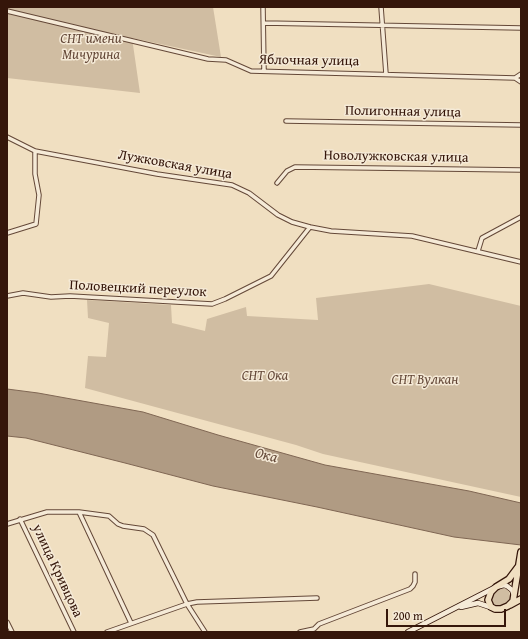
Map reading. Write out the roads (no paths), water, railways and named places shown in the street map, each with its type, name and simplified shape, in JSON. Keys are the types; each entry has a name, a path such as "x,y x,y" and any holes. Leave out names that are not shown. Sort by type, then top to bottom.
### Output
{"highway":[{"path":"508,606 514,597 519,579 518,566 521,552"},
{"path":"518,566 521,575"},
{"path":"504,583 512,576 518,566"},
{"path":"519,579 496,587 490,592 488,600 489,605 494,609 501,609 521,599"}],"main road":[{"path":"408,632 496,587 504,585 510,588 514,593 514,597"},
{"path":"456,608 478,604 494,609"}],"street":[{"path":"263,7 264,71"},
{"path":"381,7 386,74"},
{"name":"Яблочная улица","path":"7,10 208,59 226,60 251,71 515,78"},
{"path":"264,23 521,28"},
{"path":"521,74 515,78 521,82"},
{"name":"Полигонная улица","path":"286,121 521,125"},
{"name":"Лужковская улица","path":"8,139 35,151 157,174 232,185 248,193 278,215 292,222 310,227 331,231 412,236 521,262"},
{"path":"7,233 36,224 39,195 35,174 35,151"},
{"name":"Новолужковская улица","path":"277,183 287,171 295,167 521,170"},
{"path":"478,251 482,238 521,217"},
{"name":"Половецкий переулок","path":"7,296 23,293 51,297 70,296 212,304 271,276 310,227"},
{"path":"7,524 47,512 79,512 109,516 118,524 144,529 153,535 186,604 205,632"},
{"path":"79,512 131,624"},
{"name":"улица Кривцова","path":"20,519 74,632"},
{"path":"300,632 314,629 319,624 410,589 413,586 415,574"},
{"path":"107,632 186,604 197,602 317,598"},
{"path":"7,622 12,632"}],"water":[{"name":"Ока","path":"7,389 38,393 143,412 325,465 469,491 521,503 521,545 454,537 213,486 26,438 7,436"}],"park label":[{"name":"СНТ имени Мичурина","path":"91,48"},
{"name":"СНТ Ока","path":"265,376"},
{"name":"СНТ Вулкан","path":"425,380"}]}
